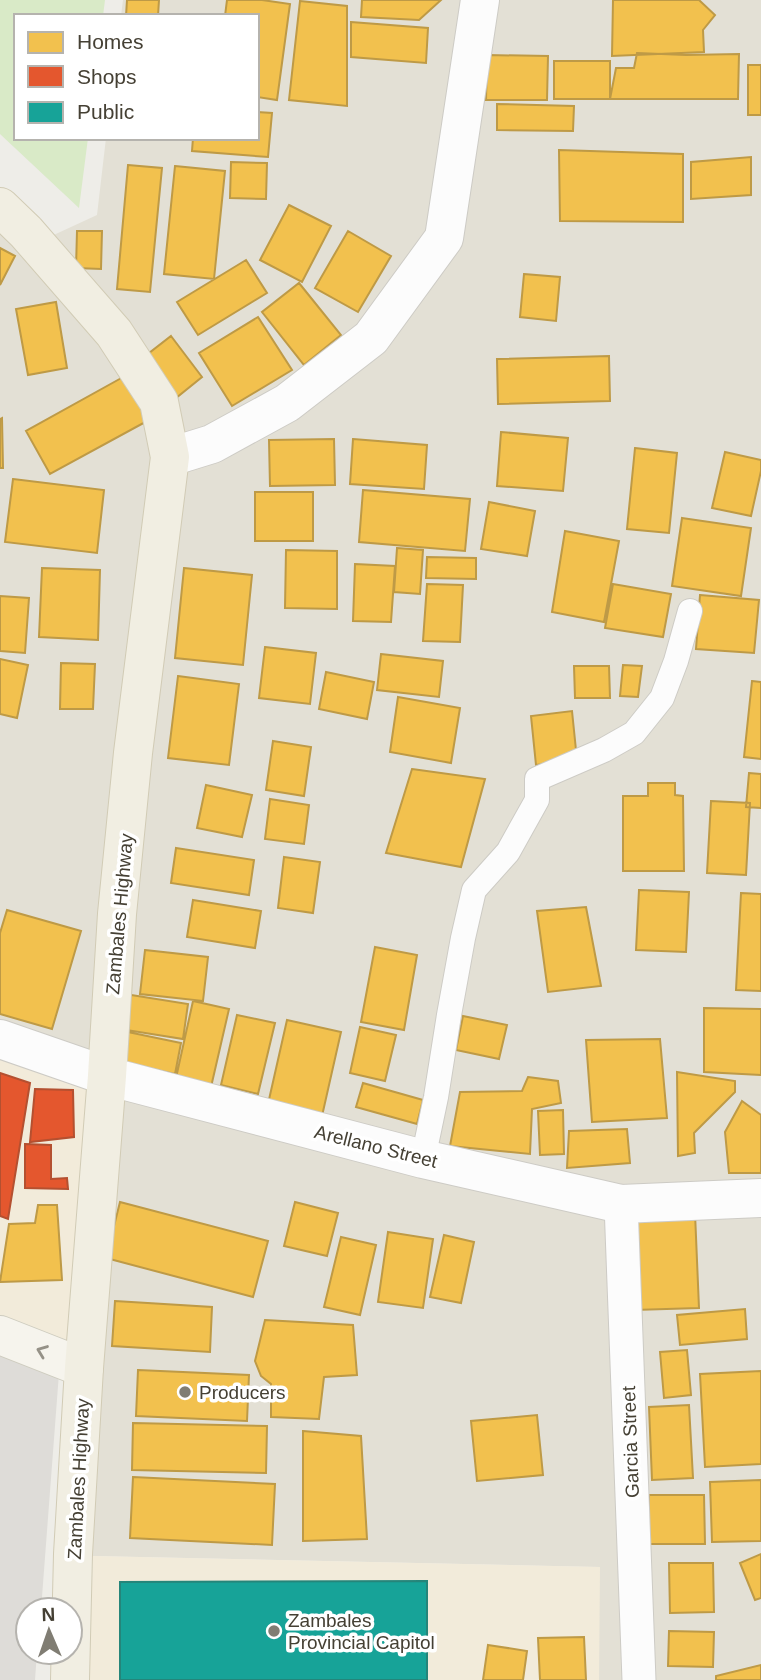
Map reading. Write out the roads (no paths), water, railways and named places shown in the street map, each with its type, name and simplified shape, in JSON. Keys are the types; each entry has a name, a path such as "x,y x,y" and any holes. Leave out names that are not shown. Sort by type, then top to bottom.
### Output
{"main road":[{"name":"Zambales Highway","path":"0,207 26,232 114,333 159,402 170,457 130,780 117,914 84,1368 73,1554 70,1680"},
{"path":"0,1335 84,1368"}],"street":[{"path":"170,457 212,444 287,403 371,338 444,237 480,0"},
{"path":"423,1159 474,890 508,852 537,800 537,779 604,750 634,733 662,698 690,611"},
{"name":"Arellano Street","path":"0,1039 107,1076 423,1159 621,1204 761,1198"},
{"name":"Garcia Street","path":"621,1204 639,1680"}],"place":[{"name":"Producers","path":"185,1392"},
{"name":"Zambales Provincial Capitol","path":"274,1631"}]}
